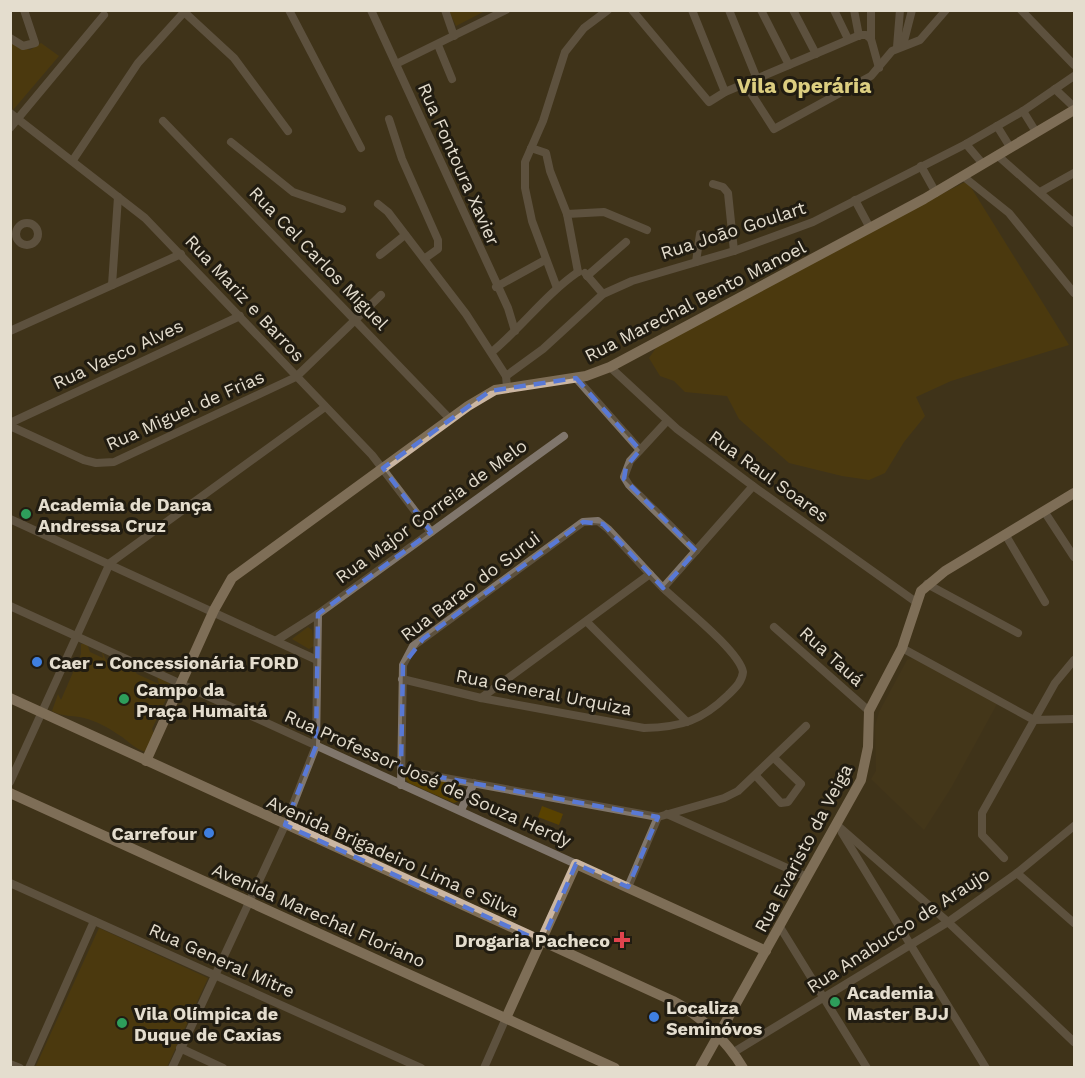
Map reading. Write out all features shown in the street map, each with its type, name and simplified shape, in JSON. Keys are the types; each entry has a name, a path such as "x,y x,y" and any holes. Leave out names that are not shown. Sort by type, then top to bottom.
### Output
{"main road":[{"name":"Rua Marechal Bento Manoel","path":"147,761 227,584 238,572 450,419 490,391 576,378 610,367 936,193 1074,108"},
{"path":"927,584 1005,534 1074,494"},
{"name":"Rua Evaristo da Veiga","path":"700,1068 837,825 866,766 869,711 902,648 910,628 916,602 927,584"},
{"name":"Avenida Brigadeiro Lima e Silva","path":"10,698 678,1004 718,1036 734,1052 743,1068"},
{"name":"Avenida Marechal Floriano","path":"10,793 615,1068"},
{"path":"506,1018 576,864"},
{"name":"Rua Professor José de Souza Herdy","path":"576,864 766,951"}],"street":[{"path":"10,38 23,46 36,44 24,10"},
{"path":"289,10 360,148"},
{"name":"Rua Fontoura Xavier","path":"371,10 508,309 514,331"},
{"path":"445,10 454,36"},
{"path":"396,64 506,10"},
{"path":"557,288 532,221 525,188 525,162 543,121 565,52 584,28 608,10"},
{"path":"632,10 709,102 725,92 848,39 866,35 871,39"},
{"path":"692,10 725,92"},
{"path":"729,10 758,79"},
{"path":"761,10 789,65"},
{"path":"793,10 816,54"},
{"path":"834,10 848,39"},
{"path":"854,10 859,36"},
{"path":"871,10 871,39 879,68"},
{"path":"900,10 900,46"},
{"path":"745,84 774,129 844,93 871,76 900,46 912,10"},
{"path":"900,46 920,40 946,10"},
{"path":"1021,10 1074,65"},
{"path":"73,160 138,63 184,11 234,58 288,131"},
{"path":"10,128 104,15"},
{"path":"438,45 452,79"},
{"name":"Rua Joāo Goulart","path":"506,376 543,350 603,294 632,281 734,250 813,222 966,144 1023,111 1074,76"},
{"path":"1055,89 1074,108"},
{"path":"1023,111 1036,132"},
{"name":"Rua Mariz e Barros","path":"10,112 146,218 383,468 431,532"},
{"path":"389,119 402,159 438,240 438,249 424,259"},
{"name":"Rua Cel Carlos Miguel","path":"163,121 450,419"},
{"path":"997,126 1010,147"},
{"path":"231,142 293,192 342,209"},
{"path":"966,144 983,164"},
{"path":"531,148 546,153 550,171 567,214 578,272"},
{"path":"997,155 1074,223"},
{"path":"921,166 936,193"},
{"path":"1040,192 1074,173"},
{"path":"964,177 1009,213 1074,293"},
{"path":"713,184 720,185 728,193 734,250"},
{"path":"112,285 118,197"},
{"path":"855,200 870,228"},
{"path":"378,204 388,212 492,352 506,376 507,387"},
{"path":"567,214 604,212 647,230"},
{"path":"696,262 699,234"},
{"path":"380,255 405,235"},
{"path":"587,276 626,242"},
{"path":"10,331 181,254"},
{"path":"496,287 545,260"},
{"path":"492,352 557,288 578,272"},
{"path":"578,272 587,276 603,294"},
{"name":"Rua Miguel de Frias","path":"10,425 84,460 104,464 125,457 297,377 381,296"},
{"name":"Rua Vasco Alves","path":"10,425 240,316"},
{"name":"Rua Raul Soares","path":"610,367 667,421 753,486 916,602"},
{"path":"576,378 640,450"},
{"path":"10,782 111,563 325,407"},
{"path":"667,421 626,467 625,480 696,550"},
{"name":"Rua Major Correia de Melo","path":"277,640 318,614 564,436"},
{"path":"663,588 753,486"},
{"path":"1044,511 1074,557"},
{"path":"10,519 214,610 317,660"},
{"name":"Rua General Urquiza","path":"402,679 481,698 623,726 663,727 687,722 711,711 739,684 743,672 740,662 598,521 583,522 572,530"},
{"name":"Rua Barao do Surui","path":"401,785 403,666 413,646 572,530"},
{"path":"1005,534 1045,602"},
{"path":"481,698 650,574"},
{"path":"927,584 1018,633"},
{"name":"Rua Professor José de Souza Herdy","path":"10,606 576,864"},
{"path":"172,1068 285,825 316,746 318,614"},
{"path":"587,622 687,722"},
{"name":"Rua Tauá","path":"774,627 869,711"},
{"path":"902,648 1034,720 1074,719"},
{"path":"1004,858 986,842 982,835 980,822 987,803 1034,720 1062,672 1074,660"},
{"path":"628,887 662,816 724,798 756,776 806,726"},
{"path":"756,776 781,803 788,802 801,784 774,758"},
{"path":"401,770 662,816 807,878"},
{"path":"461,810 474,783"},
{"path":"837,825 948,922 1074,1042"},
{"path":"837,825 986,1068"},
{"name":"Rua Anabucco de Araujo","path":"734,1052 948,922 1017,873 1074,826"},
{"path":"1017,873 1074,923"},
{"name":"Rua General Mitre","path":"10,882 421,1068"},
{"path":"29,1068 94,921"},
{"path":"780,927 867,1068"},
{"path":"484,1068 506,1018"},
{"path":"180,1048 223,1068"},
{"path":"10,1064 20,1068"}],"highlighted area":[{"path":"576,378 640,450 626,467 624,479 696,551 663,588 603,524 583,522 423,639 403,665 401,770 658,817 628,887 576,864 542,942 285,825 316,746 318,614 431,532 383,468 490,391"}],"shaded area":[{"path":"449,11 485,11 456,26"},
{"path":"10,42 30,50 41,43 59,56 13,110"},
{"path":"967,181 1069,345 951,381 916,397 925,416 904,442 885,473 869,480 789,463 739,419 727,396 685,392 674,381 660,376 649,358 658,345 801,266"},
{"path":"308,627 312,630 314,646 309,649 292,639"},
{"path":"81,644 87,644 90,652 103,658 102,651 106,660 132,671 128,663 137,674 159,684 157,676 176,687 170,702 167,697 152,729 155,736 147,752 98,723 52,711 58,694 61,700 81,654"},
{"path":"913,658 997,704 951,788 924,830 871,779 876,771 875,726 879,712 907,660"},
{"path":"407,774 459,784 465,794 462,800 454,803 409,783 405,779"},
{"path":"542,806 563,814 559,825 538,817"},
{"name":"Vila Olímpica de Duque de Caxias","path":"99,928 208,978 167,1067 35,1068"}],"place":[{"name":"Academia de Dança Andressa Cruz","path":"26,514"},
{"name":"Caer - Concessionária FORD","path":"37,662"},
{"name":"Campo da Praça Humaitá","path":"124,699"},
{"name":"Carrefour","path":"209,833"},
{"name":"Drogaria Pacheco","path":"622,940"},
{"name":"Academia Master BJJ","path":"835,1002"},
{"name":"Localiza Seminóvos","path":"654,1017"},
{"name":"Vila Olímpica de Duque de Caxias","path":"122,1023"}],"district":[{"name":"Vila Operária","path":"804,85"}]}
